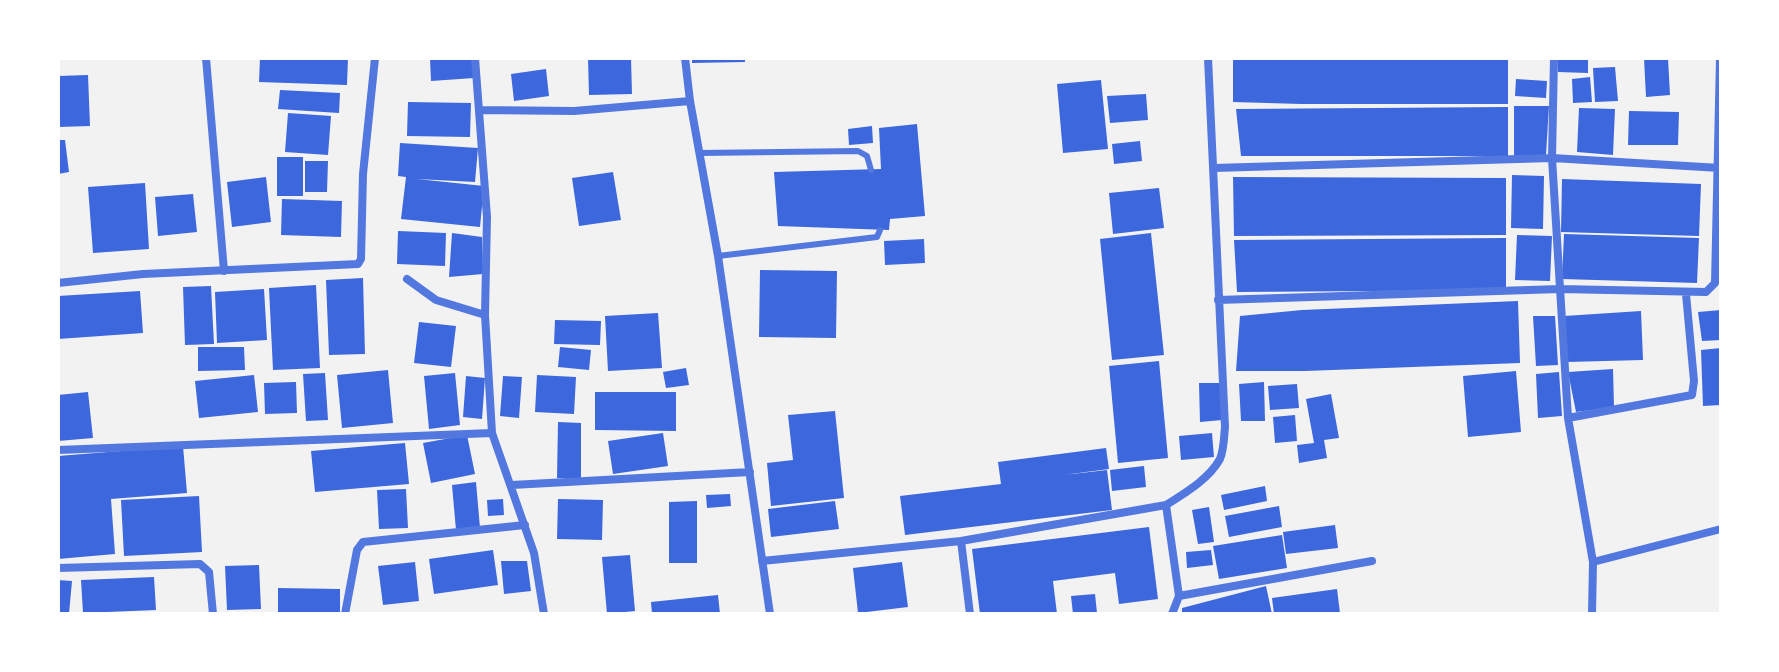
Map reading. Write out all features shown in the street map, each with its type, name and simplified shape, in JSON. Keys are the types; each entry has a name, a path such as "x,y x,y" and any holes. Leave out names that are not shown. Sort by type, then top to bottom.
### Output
{"street":[{"path":"206,58 224,271"},
{"path":"58,283 143,274 358,264 361,259 363,174 375,58"},
{"path":"475,58 487,217 485,315 492,433 534,553 544,614"},
{"path":"685,58 718,256 770,614"},
{"path":"762,561 961,541 1166,505 1190,490 1221,458 1225,427 1208,58"},
{"path":"1554,58 1552,158 1568,418 1593,562 1592,614"},
{"path":"1218,300 1560,289 1686,294 1706,292 1715,283 1720,168 1720,58"},
{"path":"479,110 574,111 690,101"},
{"path":"1214,168 1552,158 1720,168"},
{"path":"407,279 436,300 485,315"},
{"path":"1568,418 1692,395 1694,381 1686,294"},
{"path":"58,450 492,433"},
{"path":"512,485 750,472"},
{"path":"1166,505 1179,596 1172,614"},
{"path":"345,614 357,550 363,542 525,525"},
{"path":"1593,562 1721,529"},
{"path":"961,541 970,614"},
{"path":"1179,596 1372,561"},
{"path":"58,568 200,564 209,572 213,614"}],"lane":[{"path":"700,153 858,151 867,156 871,170"},
{"path":"718,256 877,237 880,230"}],"building":[{"path":"260,58 348,58 347,85 259,82"},
{"path":"430,58 473,58 474,78 431,81"},
{"path":"588,58 631,58 632,94 589,95"},
{"path":"692,58 745,58 745,62 692,63"},
{"path":"1233,58 1508,58 1508,104 1233,102"},
{"path":"1558,58 1588,58 1588,73 1558,72"},
{"path":"1644,58 1668,58 1670,95 1646,97"},
{"path":"1615,67 1618,101 1595,102 1593,68"},
{"path":"546,69 549,96 514,101 511,74"},
{"path":"88,75 90,126 58,127 58,76"},
{"path":"1590,77 1592,102 1573,103 1572,79"},
{"path":"1516,79 1547,81 1546,98 1515,96"},
{"path":"1101,80 1108,149 1063,153 1057,84"},
{"path":"280,90 340,93 339,113 278,109"},
{"path":"1146,94 1148,120 1110,123 1107,96"},
{"path":"408,102 471,103 470,137 407,136"},
{"path":"1514,106 1549,106 1546,155 1514,157"},
{"path":"1508,107 1508,156 1241,156 1236,109"},
{"path":"1579,108 1615,109 1613,155 1577,152"},
{"path":"1629,111 1679,112 1678,145 1628,145"},
{"path":"288,113 331,116 328,155 285,152"},
{"path":"917,124 925,216 890,219 889,230 778,226 774,172 881,169 879,128"},
{"path":"872,126 873,143 849,145 848,129"},
{"path":"58,140 65,140 69,172 58,174"},
{"path":"1140,141 1142,161 1114,164 1112,144"},
{"path":"400,143 478,148 475,182 417,179 484,186 480,227 401,219 406,177 398,176"},
{"path":"277,157 303,157 303,196 277,196"},
{"path":"305,161 328,161 327,192 305,192"},
{"path":"613,172 621,220 579,226 572,178"},
{"path":"1512,175 1544,176 1543,229 1511,228"},
{"path":"266,177 271,222 232,227 227,182"},
{"path":"1233,177 1506,178 1506,235 1234,236"},
{"path":"1562,179 1701,184 1699,236 1561,232"},
{"path":"145,183 149,249 93,253 88,187"},
{"path":"1159,188 1164,228 1113,234 1109,193"},
{"path":"193,194 197,232 158,236 155,197"},
{"path":"282,199 342,201 341,237 281,235"},
{"path":"398,231 446,233 445,266 397,264"},
{"path":"452,233 482,237 483,274 449,277"},
{"path":"1151,233 1164,355 1112,360 1100,239"},
{"path":"1564,234 1699,238 1697,283 1562,279"},
{"path":"1517,235 1552,236 1550,281 1515,280"},
{"path":"1506,238 1506,290 1237,292 1234,240"},
{"path":"924,239 925,263 885,265 884,241"},
{"path":"760,270 837,271 836,338 759,337"},
{"path":"363,278 365,354 329,355 326,280"},
{"path":"316,285 320,368 273,370 269,288"},
{"path":"211,286 214,344 185,345 183,287"},
{"path":"264,289 267,340 217,343 215,292"},
{"path":"140,291 143,333 58,339 58,296"},
{"path":"1518,301 1520,363 1236,371 1240,316 1302,310"},
{"path":"1721,310 1721,340 1702,341 1698,312"},
{"path":"1641,311 1643,360 1567,362 1564,316"},
{"path":"658,313 662,368 608,371 605,316"},
{"path":"1533,316 1555,316 1558,365 1536,366"},
{"path":"555,320 601,321 600,345 554,344"},
{"path":"419,322 456,326 451,367 414,363"},
{"path":"198,347 244,347 245,370 198,371"},
{"path":"560,347 591,350 589,370 558,367"},
{"path":"1721,348 1721,405 1703,406 1701,350"},
{"path":"1159,361 1168,458 1118,463 1109,366"},
{"path":"686,368 689,385 666,388 663,372"},
{"path":"1613,369 1614,407 1576,412 1568,372"},
{"path":"388,370 393,423 342,428 337,375"},
{"path":"1516,371 1521,432 1468,437 1463,376"},
{"path":"1559,372 1562,416 1538,418 1536,374"},
{"path":"325,373 328,420 306,421 303,374"},
{"path":"455,373 460,425 429,429 424,376"},
{"path":"254,375 258,412 199,418 195,381"},
{"path":"537,375 576,377 574,414 535,412"},
{"path":"466,376 485,378 482,419 463,417"},
{"path":"503,376 522,377 519,418 500,416"},
{"path":"296,382 297,413 265,414 264,383"},
{"path":"1264,382 1265,421 1241,421 1239,384"},
{"path":"1199,383 1220,383 1222,420 1200,422"},
{"path":"1297,384 1299,408 1270,410 1268,386"},
{"path":"88,392 93,438 58,441 58,395"},
{"path":"595,392 676,392 676,431 595,430"},
{"path":"1331,394 1339,438 1324,440 1327,458 1299,463 1297,445 1314,443 1306,399"},
{"path":"835,411 844,498 771,506 767,463 793,460 788,415"},
{"path":"1295,415 1297,441 1275,443 1273,417"},
{"path":"558,422 581,423 581,479 557,478"},
{"path":"663,433 668,466 613,474 608,441"},
{"path":"1212,433 1214,457 1181,460 1179,436"},
{"path":"467,435 475,474 431,483 423,443"},
{"path":"405,443 409,484 315,492 311,451"},
{"path":"183,446 187,493 111,499 115,554 58,559 58,456"},
{"path":"1106,448 1109,469 1063,475 1107,470 1112,510 905,535 900,496 1001,484 998,462"},
{"path":"1144,466 1146,487 1112,491 1110,470"},
{"path":"476,482 480,528 456,530 452,485"},
{"path":"1265,486 1267,501 1224,510 1221,495"},
{"path":"406,489 408,528 379,529 377,490"},
{"path":"730,494 731,506 707,508 706,495"},
{"path":"199,496 202,552 124,556 121,500"},
{"path":"503,499 504,515 488,516 487,500"},
{"path":"558,499 603,500 602,540 557,539"},
{"path":"697,501 697,563 669,563 669,502"},
{"path":"835,501 839,529 771,537 768,509"},
{"path":"1279,506 1282,527 1229,537 1225,516"},
{"path":"1209,507 1214,542 1198,544 1192,510"},
{"path":"1335,525 1338,548 1286,554 1283,532"},
{"path":"1149,527 1158,599 1119,604 1115,573 1053,581 1057,614 980,614 972,549"},
{"path":"1282,535 1287,568 1219,579 1213,546"},
{"path":"493,550 498,585 434,594 429,559"},
{"path":"1211,550 1213,565 1187,568 1186,552"},
{"path":"630,555 635,611 607,614 602,557"},
{"path":"501,561 527,561 531,591 504,594"},
{"path":"415,562 419,601 383,605 378,566"},
{"path":"902,562 908,607 858,613 853,568"},
{"path":"259,565 261,609 227,610 225,566"},
{"path":"154,577 156,610 83,613 81,580"},
{"path":"58,580 72,581 69,614 58,614"},
{"path":"1266,586 1272,614 1182,614 1182,608"},
{"path":"278,588 340,589 340,614 278,614"},
{"path":"1337,589 1340,613 1274,614 1272,598"},
{"path":"1095,594 1097,613 1073,614 1071,596"},
{"path":"718,595 720,614 652,614 651,602"}]}
